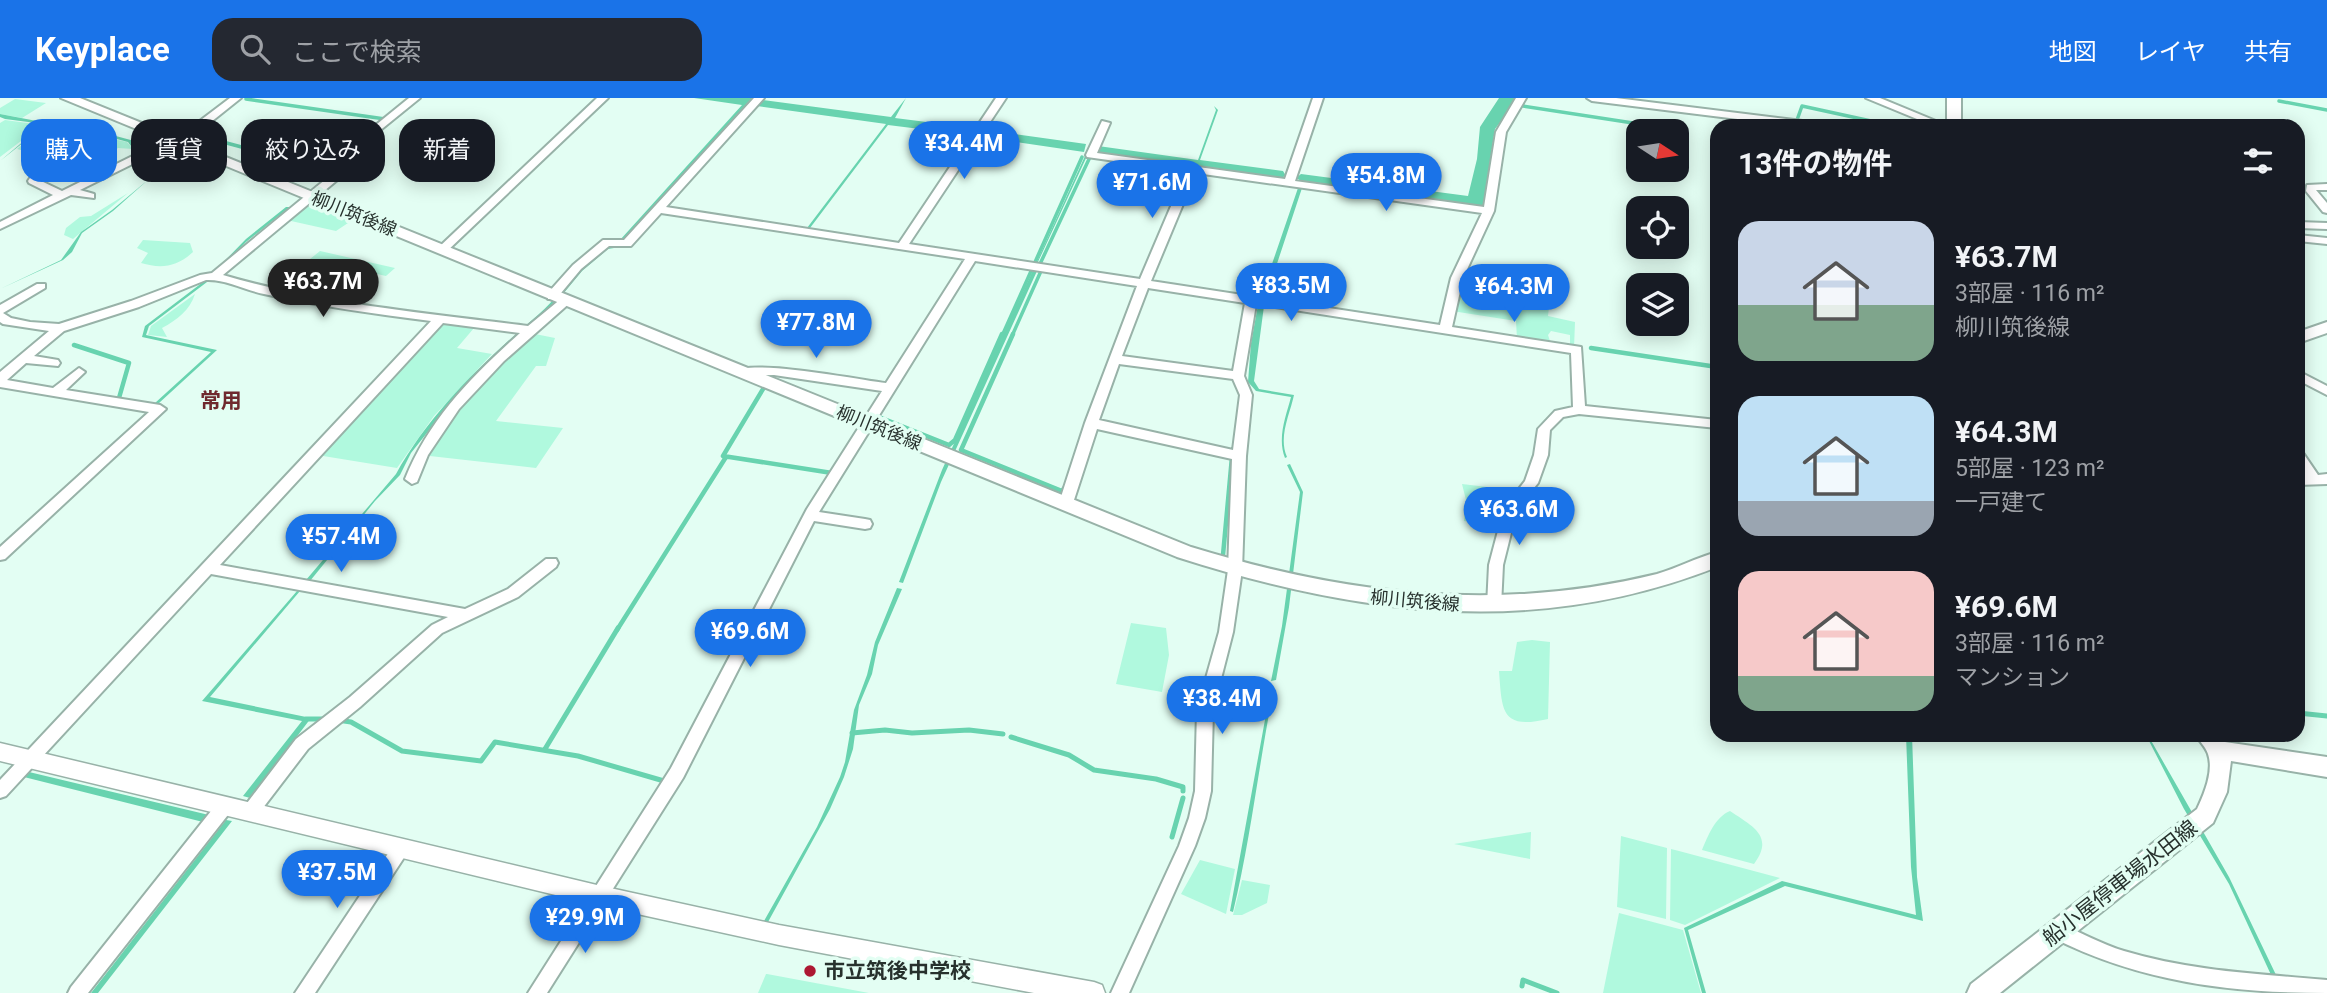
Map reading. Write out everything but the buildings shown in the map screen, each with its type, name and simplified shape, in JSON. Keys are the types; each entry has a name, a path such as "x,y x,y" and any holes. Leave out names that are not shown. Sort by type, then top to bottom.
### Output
{"main road":[{"name":"柳川筑後線","path":"68,98 131,123"},
{"path":"1954,98 1954,119"},
{"name":"柳川筑後線","path":"227,162 1184,552 1235,570 1394,602 1494,606 1562,600 1613,591 1659,580 1710,562"},
{"path":"2305,335 2327,327"},
{"path":"2213,743 2326,768"},
{"name":"船小屋停車場水田線","path":"1980,993 2205,816 2216,795 2222,772 2213,743"}],"street":[{"path":"209,119 236,98"},
{"path":"215,276 255,239 312,197 349,165 337,161 415,98"},
{"path":"442,250 603,98"},
{"path":"412,479 423,448 444,421 477,382 559,298 578,267 607,242 627,244 759,98"},
{"path":"902,247 1001,98"},
{"path":"1290,182 1318,98"},
{"path":"1445,331 1457,278 1489,211 1501,132 1521,98"},
{"path":"1592,98 1708,112 1742,119"},
{"path":"1708,98 1708,112"},
{"path":"1871,98 1925,119"},
{"path":"1105,123 1091,155 1489,211"},
{"path":"0,226 131,161"},
{"path":"1066,503 1091,423 1142,284 1192,169"},
{"path":"36,182 64,193 90,196"},
{"path":"2327,187 2311,187 2311,191 2327,210"},
{"path":"659,209 1577,350 1579,410"},
{"path":"2305,225 2327,226"},
{"path":"2305,239 2327,241"},
{"path":"537,993 677,774 765,600 811,516 972,257"},
{"path":"1,317 30,326 60,328 135,304 204,276 215,276 262,290 349,307 528,330"},
{"path":"1,317 41,286"},
{"path":"1120,993 1168,890 1197,818 1203,791 1205,710 1226,632 1235,570 1239,456 1246,395 1238,376 1251,301"},
{"path":"0,792 439,320"},
{"path":"0,381 60,328"},
{"path":"23,359 54,363"},
{"path":"1114,359 1238,376"},
{"path":"740,372 774,370 889,388"},
{"path":"55,392 79,372"},
{"path":"2305,379 2327,391"},
{"path":"0,381 160,408 0,555"},
{"path":"1494,606 1496,565 1511,508 1531,483 1541,455 1544,429 1559,414 1579,410 1710,423"},
{"path":"1091,423 1239,456"},
{"path":"2305,463 2320,479"},
{"path":"811,516 865,524"},
{"path":"250,811 302,744 355,702 437,629 513,593 551,563"},
{"path":"209,568 467,615"},
{"path":"0,752 601,896 779,935 1094,993"},
{"path":"77,993 225,806"},
{"path":"304,993 401,848"},
{"path":"2059,932 2105,954 2197,985 2327,989"}],"shaded area":[{"path":"694,98 752,98 624,240 620,240 742,105"},
{"path":"906,98 895,118 974,128 972,133 968,135 888,125 810,228 807,228 886,124 757,104 763,100 891,117"},
{"path":"1499,98 1516,98 1495,129 1483,206 1303,182 1296,178 1301,174 1468,196 1477,159 1480,127"},
{"path":"15,99 46,103 22,118 0,114 0,108"},
{"path":"1214,106 1218,110 1200,160 1283,171 1286,176 1280,178 1095,153 1098,146 1198,160 1216,110"},
{"path":"0,114 26,119 21,121 0,117"},
{"path":"5,120 21,122 21,141 0,157 0,123"},
{"path":"985,130 1086,144 1084,152 982,137 980,134"},
{"path":"117,136 131,140 131,146 128,142 117,139"},
{"path":"117,140 127,142 131,147 131,149 118,148"},
{"path":"1085,156 1037,264 1037,271 941,482 903,583 899,582 942,470"},
{"path":"146,182 113,211 82,233 72,252 63,260 0,289 61,260 81,232"},
{"path":"1298,188 1302,188 1265,300 1260,299"},
{"path":"128,193 73,239 64,235 66,228 80,217 91,216"},
{"path":"309,203 354,219 336,231 282,219"},
{"path":"286,207 290,207 246,242 211,279 149,326 146,335 217,350 159,403 155,403 211,352 142,337 145,326 207,279 246,239"},
{"path":"143,240 190,243 193,252 175,264 148,265 141,263 148,253 137,248"},
{"path":"608,246 620,247 608,249 582,271 558,300 465,385 411,453 400,475 375,501 310,581 306,580 396,474 426,429 460,388 544,309 582,268"},
{"path":"320,251 395,268 386,276 310,259"},
{"path":"1464,271 1500,277 1550,298 1548,316 1575,322 1574,348 1570,347 1570,335 1551,331 1548,335 1551,344 1517,339 1516,321 1452,311"},
{"path":"195,294 182,314 162,328 167,337 148,335 151,326"},
{"path":"1258,305 1264,306 1254,381 1259,389 1294,395 1284,434 1285,458 1282,435 1291,397 1256,391 1248,382"},
{"path":"442,323 474,328 457,348 492,354 434,416 397,468 317,455"},
{"path":"530,333 555,338 546,366 536,366 496,421 563,428 536,468 421,455 445,423"},
{"path":"1290,464 1303,492 1289,607 1276,680 1271,681 1282,626 1300,492 1287,465"},
{"path":"1462,484 1504,489 1501,505 1466,500"},
{"path":"1466,502 1501,506 1501,527 1464,521"},
{"path":"897,588 902,589 878,645 872,674 859,705 853,749 844,777 830,809 768,922 764,921 817,827 840,777 854,710 875,642"},
{"path":"297,591 300,591 210,697 311,718 250,798 243,796 302,721 202,701"},
{"path":"1131,623 1166,628 1169,655 1162,692 1116,684"},
{"path":"1517,642 1550,642 1548,719 1521,722 1507,714 1503,707 1499,671 1512,671"},
{"path":"1271,687 1274,688 1233,912 1230,911"},
{"path":"1906,742 1912,742 1917,877 1923,921 1785,886 1688,930 1706,993 1702,993 1684,928 1782,881 1916,915 1911,867"},
{"path":"2150,742 2229,877 2277,977 2272,977 2229,884 2184,809"},
{"path":"29,772 209,815 203,822 24,777"},
{"path":"1730,811 1753,827 1761,839 1760,854 1754,864 1702,850 1716,822"},
{"path":"226,820 232,821 98,993 91,993"},
{"path":"1531,832 1530,859 1454,844"},
{"path":"1621,836 1667,848 1666,919 1617,907"},
{"path":"1671,849 1780,878 1685,925 1670,920"},
{"path":"1200,860 1235,869 1226,914 1181,894"},
{"path":"1242,880 1270,885 1267,903 1242,915 1233,915"},
{"path":"1619,913 1683,930 1701,993 1603,993"},
{"path":"767,974 869,993 758,993"}],"waterway":[{"path":"246,99 385,119"},
{"path":"2279,101 2327,110"},
{"path":"1523,106 1626,122"},
{"path":"1797,119 1802,106 1862,119"},
{"path":"227,143 241,147"},
{"path":"1002,336 1082,157"},
{"path":"1012,336 1041,271 1040,264 1090,157"},
{"path":"879,417 949,445 955,440 1002,334"},
{"path":"1013,334 961,450 1062,491 1066,486"},
{"path":"74,345 129,363 119,398"},
{"path":"1591,348 1710,366"},
{"path":"766,384 723,456 832,473"},
{"path":"617,630 726,457"},
{"path":"1223,555 1232,457"},
{"path":"545,749 618,628"},
{"path":"2305,714 2327,716"},
{"path":"306,719 328,719"},
{"path":"337,720 351,722 402,751 481,761 495,742 578,756 664,781"},
{"path":"852,733 885,730 912,733 969,730 1003,734"},
{"path":"1011,737 1069,755 1094,770 1156,779 1183,787 1183,791"},
{"path":"1172,837 1183,798"},
{"path":"1522,986 1523,980 1557,993"}],"place":[{"name":"市立筑後中学校","path":"810,971"}],"district":[{"name":"常用","path":"221,401"}]}
